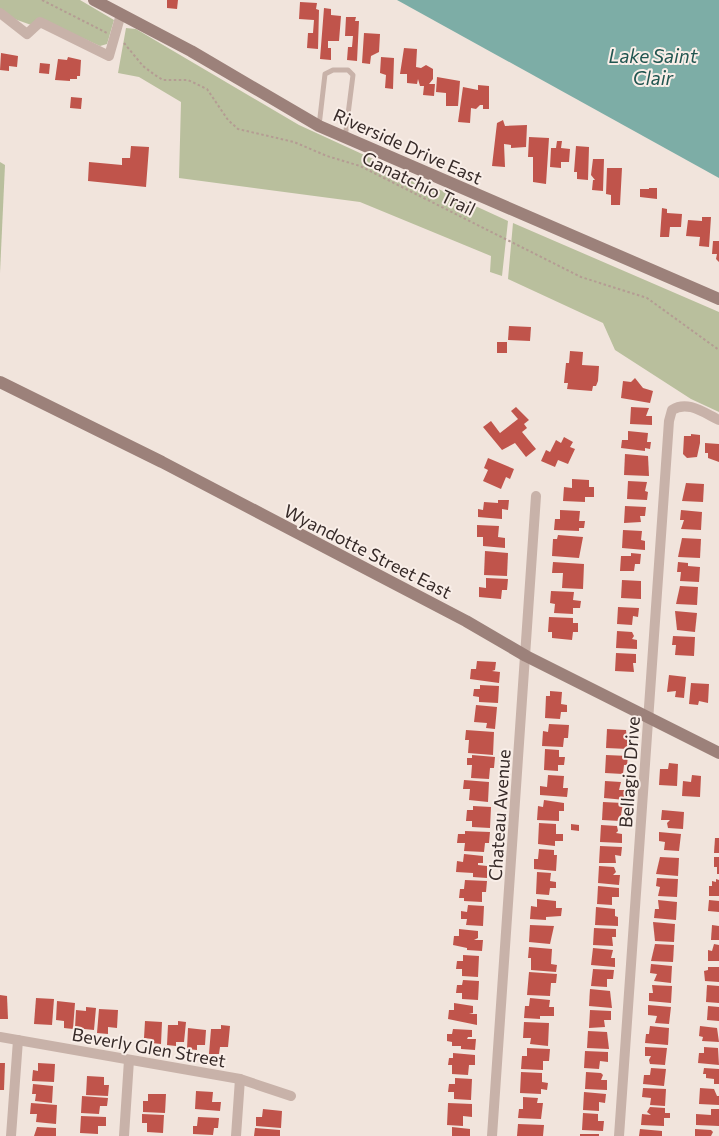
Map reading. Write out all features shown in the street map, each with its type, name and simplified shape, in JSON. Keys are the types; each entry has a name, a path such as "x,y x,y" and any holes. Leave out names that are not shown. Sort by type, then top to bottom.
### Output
{"street":[{"name":"Riverside Drive East","path":"94,0 191,50 319,126 719,299"},
{"path":"0,14 27,34 40,22 109,56 121,14"},
{"name":"Wyandotte Street East","path":"0,382 162,462 466,621 526,656 719,753"},
{"name":"Bellagio Drive","path":"619,1136 669,422 672,410 680,405 688,405 719,420"},
{"name":"Chateau Avenue","path":"492,1136 536,496"},
{"name":"Beverly Glen Street","path":"0,1037 240,1079 291,1096"},
{"path":"12,1136 18,1040"},
{"path":"124,1136 129,1060"},
{"path":"236,1136 240,1079"}],"lane":[{"path":"319,126 326,74 333,70 348,70 353,75 345,138"}],"path":[{"path":"42,0 109,34"},
{"name":"Ganatchio Trail","path":"121,40 131,49 143,66 155,75 164,80 188,80 207,89 228,120 238,129 294,142 327,156 360,166 581,276 646,298 719,350"}],"green space":[{"path":"0,0 80,0 114,20 107,44 100,46 47,22 34,26 6,16 0,10"},
{"path":"126,28 136,29 299,125 508,221 502,276 490,272 491,256 360,202 179,178 181,102 139,77 118,73"},
{"path":"0,162 5,165 0,273"},
{"path":"513,223 719,312 719,412 691,399 615,350 603,323 508,279"}],"water":[{"name":"Lake Saint Clair","path":"397,0 719,0 719,178"}],"building":[{"path":"167,0 178,0 177,9 167,8"},
{"path":"300,2 317,3 316,9 319,10 318,49 307,48 308,33 313,33 314,20 299,19"},
{"path":"324,8 331,9 331,15 341,16 339,41 328,41 328,48 331,48 331,60 320,59"},
{"path":"346,17 356,17 355,21 359,21 357,61 347,60 348,47 352,47 353,36 345,36"},
{"path":"364,33 380,34 379,52 371,56 370,64 362,63"},
{"path":"404,48 417,49 416,67 421,68 426,65 433,69 433,79 429,84 435,84 434,96 423,95 424,86 420,86 418,79 417,84 407,83 407,74 400,74"},
{"path":"1,53 18,56 17,67 9,66 9,71 0,70"},
{"path":"68,57 81,60 80,76 77,76 77,79 70,79 70,81 55,80 58,59 67,60"},
{"path":"381,57 394,58 393,89 385,88 386,75 380,73"},
{"path":"40,63 50,64 49,74 39,73"},
{"path":"437,77 460,81 458,106 446,106 446,93 436,92"},
{"path":"478,85 489,86 489,109 483,109 483,105 476,109 471,108 470,123 458,122 463,87 478,90"},
{"path":"71,97 82,98 81,109 70,108"},
{"path":"503,120 505,126 527,125 526,147 511,148 511,145 504,144 505,167 492,166 497,123"},
{"path":"529,137 549,138 546,184 533,182 533,157 528,157"},
{"path":"557,141 562,141 561,148 570,149 569,162 561,162 561,168 550,167 551,148 556,148"},
{"path":"131,146 149,147 146,187 88,181 89,162 122,165 122,158 130,158"},
{"path":"576,146 589,147 588,180 577,179 577,172 574,172"},
{"path":"593,159 604,159 603,191 592,190 593,180 595,180 591,175"},
{"path":"607,168 622,168 620,205 611,205 611,195 606,194"},
{"path":"657,188 657,199 640,197 640,189"},
{"path":"662,208 667,209 667,213 682,214 681,227 670,227 669,237 660,237"},
{"path":"702,217 711,217 709,247 699,246 700,237 686,236 688,220 702,221"},
{"path":"713,241 719,241 719,262 716,259 717,254 712,254"},
{"path":"509,326 531,327 530,341 508,340"},
{"path":"497,342 507,342 507,353 497,353"},
{"path":"570,351 583,352 582,365 599,366 598,381 596,386 593,386 592,391 567,389 568,383 564,383 566,363 569,363"},
{"path":"635,378 643,388 653,391 650,403 621,398 623,381 631,382"},
{"path":"516,407 529,420 524,424 527,428 522,432 536,449 526,457 515,443 502,450 483,427 491,421 500,433 518,419 511,411"},
{"path":"631,407 649,408 646,416 652,416 652,425 630,424"},
{"path":"628,431 648,433 647,442 651,442 650,449 645,448 645,451 621,448 622,440 628,440"},
{"path":"691,434 700,435 700,443 697,457 687,458 683,454 684,436 691,436"},
{"path":"564,437 573,442 570,447 575,449 568,464 558,460 555,467 541,461 546,450 550,452 556,440 561,443"},
{"path":"705,443 719,444 719,462 708,458 708,453 705,453"},
{"path":"625,454 648,456 649,476 624,475"},
{"path":"488,458 514,469 510,479 506,477 501,489 483,481 488,470 484,468"},
{"path":"572,479 589,480 589,487 594,487 594,497 585,497 585,502 563,501 564,487 572,488"},
{"path":"628,481 647,482 645,491 648,492 647,500 627,499"},
{"path":"686,483 704,484 703,502 682,501"},
{"path":"498,500 509,500 508,510 502,509 502,519 478,517 478,509 483,510 484,502 498,503"},
{"path":"625,506 646,507 645,516 640,516 641,522 624,523"},
{"path":"560,510 580,511 579,521 585,521 584,528 579,528 579,531 554,530 555,519 560,519"},
{"path":"681,510 702,512 701,530 681,529 684,520 680,520"},
{"path":"477,525 499,526 498,537 505,538 505,548 483,546 483,537 477,537"},
{"path":"623,530 642,531 641,540 645,541 645,550 622,548"},
{"path":"558,535 583,537 579,558 552,556 553,539 557,539"},
{"path":"682,538 701,539 700,558 678,557"},
{"path":"485,551 508,553 507,576 484,575"},
{"path":"631,553 641,554 640,564 635,564 634,571 620,571 621,556 631,556"},
{"path":"553,562 584,564 583,589 562,588 563,573 552,573"},
{"path":"678,562 688,563 688,566 700,567 699,582 680,581 681,572 677,572"},
{"path":"486,578 508,579 507,590 502,590 501,599 479,597 479,587 486,588"},
{"path":"622,580 641,581 641,599 621,598"},
{"path":"680,586 698,587 697,605 676,604"},
{"path":"551,591 574,592 573,600 581,601 580,608 573,608 573,614 554,613 555,604 550,603"},
{"path":"618,607 639,608 638,617 633,616 632,625 617,624"},
{"path":"675,611 697,613 695,632 677,630"},
{"path":"549,617 573,618 573,623 578,623 578,632 573,632 572,640 552,638 552,632 548,632"},
{"path":"617,631 632,632 634,636 632,639 637,640 637,649 616,648"},
{"path":"673,636 695,637 694,656 675,655 676,645 672,645"},
{"path":"616,653 636,654 636,663 633,663 634,672 615,671"},
{"path":"477,661 496,662 495,670 492,671 500,672 499,683 470,679 471,669 476,669"},
{"path":"669,675 686,677 684,698 675,697 676,691 667,692"},
{"path":"691,683 709,684 708,703 699,701 698,705 689,704"},
{"path":"480,685 499,686 498,703 479,702 479,697 473,696 474,689 480,689"},
{"path":"550,691 562,692 561,704 567,705 567,712 561,712 560,719 545,718 546,696 550,696"},
{"path":"476,705 497,707 495,729 486,728 487,723 474,722"},
{"path":"549,724 569,725 568,738 564,738 563,747 542,746 543,731 548,732"},
{"path":"607,729 626,730 628,749 606,748"},
{"path":"466,730 494,732 493,755 468,753 469,740 465,740"},
{"path":"545,749 559,750 559,757 565,757 564,765 558,765 558,771 544,770"},
{"path":"472,755 495,757 494,768 490,768 489,779 471,778 472,765 467,765 467,758 472,758"},
{"path":"606,755 628,756 623,774 605,773"},
{"path":"669,763 678,764 677,786 659,785 660,769 668,769"},
{"path":"548,775 564,776 563,788 568,788 567,797 540,795 540,786 547,787"},
{"path":"692,775 701,776 700,797 682,796 683,781 691,782"},
{"path":"464,780 489,782 488,802 469,800 470,789 463,789"},
{"path":"605,781 621,782 619,790 626,790 625,800 604,798"},
{"path":"544,800 564,803 564,811 559,811 559,821 537,820 538,806 543,807"},
{"path":"603,802 623,803 620,821 602,820"},
{"path":"473,806 491,807 490,828 472,827 472,821 466,821 467,810 473,810"},
{"path":"662,810 684,812 683,829 668,828 667,823 670,820 661,820"},
{"path":"539,823 556,824 556,834 563,834 563,841 555,841 555,846 538,844"},
{"path":"571,824 579,825 579,831 571,830"},
{"path":"601,825 617,826 618,831 616,833 622,834 622,843 600,842"},
{"path":"465,831 490,832 489,843 485,843 484,852 464,851 465,843 457,843 458,834 465,834"},
{"path":"659,832 681,834 679,851 664,850 665,842 659,841"},
{"path":"715,838 719,838 719,853 714,853"},
{"path":"600,846 622,847 621,856 615,855 616,863 599,863"},
{"path":"539,849 554,850 554,855 557,855 556,871 534,869 534,859 538,859"},
{"path":"464,854 483,856 483,863 478,863 478,865 487,866 487,878 473,877 473,873 456,872 457,861 463,862"},
{"path":"660,857 679,858 678,876 656,874"},
{"path":"714,857 719,857 719,874 717,874 717,867 714,867"},
{"path":"599,866 614,867 616,872 613,875 620,875 619,885 598,883"},
{"path":"537,872 551,873 550,881 556,882 556,888 550,888 549,895 536,894"},
{"path":"657,878 678,879 677,897 658,896 660,887 656,886"},
{"path":"716,879 719,880 719,896 709,896 709,886 712,886 712,881 716,882"},
{"path":"465,880 487,881 486,892 482,892 482,902 464,901 464,898 459,898 460,889 464,889"},
{"path":"598,886 619,888 619,897 612,897 612,905 597,904"},
{"path":"537,899 556,901 556,908 562,908 561,916 546,917 546,920 530,919 531,906 537,907"},
{"path":"658,900 677,902 676,920 654,918 655,909 659,909"},
{"path":"709,900 719,901 719,912 708,911"},
{"path":"468,905 484,906 483,926 466,925 467,919 461,919 461,911 467,912"},
{"path":"596,907 615,909 615,916 618,917 618,926 595,925"},
{"path":"653,922 675,924 674,942 655,941"},
{"path":"530,925 554,926 550,944 529,942"},
{"path":"712,925 719,926 719,940 711,940"},
{"path":"594,928 616,929 616,937 612,937 613,946 593,945"},
{"path":"459,929 478,931 478,938 474,940 483,940 482,951 467,950 467,948 453,945 454,936 459,936"},
{"path":"655,944 674,945 673,962 651,961"},
{"path":"714,944 719,945 719,961 708,961 708,950 712,951"},
{"path":"529,947 552,949 551,964 557,965 556,972 531,970 531,958 528,958"},
{"path":"593,948 613,950 611,958 615,958 615,967 591,965"},
{"path":"463,955 479,956 478,977 462,976 462,969 456,969 457,961 463,961"},
{"path":"651,964 672,966 671,983 654,981 657,974 650,973"},
{"path":"708,967 719,967 719,982 705,981 704,971 708,970"},
{"path":"593,969 614,970 613,979 607,979 607,987 591,986"},
{"path":"529,972 557,974 556,983 551,983 550,996 527,995"},
{"path":"463,980 479,981 478,1000 462,999 462,993 456,993 457,985 462,985"},
{"path":"652,985 672,986 671,1003 649,1001 649,993 653,993"},
{"path":"707,985 719,986 719,1003 706,1002"},
{"path":"590,989 610,991 612,1008 589,1006"},
{"path":"0,995 7,996 8,1019 0,1019"},
{"path":"36,998 54,999 52,1025 34,1024"},
{"path":"530,998 550,1000 549,1007 554,1007 554,1016 540,1016 540,1019 524,1018 525,1006 529,1006"},
{"path":"57,1001 75,1003 73,1029 64,1028 64,1021 56,1020"},
{"path":"454,1003 473,1006 473,1013 469,1014 477,1014 477,1025 448,1019 449,1010 454,1010"},
{"path":"648,1005 671,1007 669,1024 655,1023 657,1016 648,1015"},
{"path":"708,1006 719,1007 719,1021 707,1020"},
{"path":"86,1007 96,1008 94,1030 75,1028 76,1010 86,1011"},
{"path":"99,1009 118,1010 117,1028 108,1027 108,1034 97,1033"},
{"path":"590,1010 611,1011 611,1020 604,1020 605,1027 589,1028"},
{"path":"145,1021 162,1022 161,1044 152,1043 152,1039 144,1038"},
{"path":"178,1021 186,1022 184,1042 176,1042 176,1046 167,1045 168,1025 178,1025"},
{"path":"524,1022 549,1023 548,1046 530,1044 531,1038 523,1038"},
{"path":"221,1025 230,1026 228,1047 220,1047 219,1054 209,1054 211,1029 221,1029"},
{"path":"650,1026 669,1028 668,1045 645,1043 646,1034 649,1034"},
{"path":"700,1026 717,1028 719,1042 702,1041 703,1037 699,1036"},
{"path":"188,1028 206,1030 205,1045 197,1045 197,1050 187,1049"},
{"path":"453,1029 472,1030 472,1037 467,1039 476,1039 475,1050 461,1049 461,1046 452,1046 452,1042 447,1041 447,1034 452,1034"},
{"path":"588,1031 607,1032 609,1049 587,1048"},
{"path":"645,1047 667,1048 665,1065 650,1064 651,1056 645,1056"},
{"path":"704,1047 718,1048 719,1065 698,1063 699,1053 704,1053"},
{"path":"527,1048 550,1049 549,1061 543,1061 543,1070 521,1069 522,1056 527,1056"},
{"path":"585,1051 608,1052 608,1062 600,1061 599,1069 584,1068"},
{"path":"453,1053 475,1055 475,1065 469,1065 468,1075 452,1074 452,1065 448,1065 449,1058 453,1058"},
{"path":"0,1063 5,1063 4,1090 0,1090"},
{"path":"38,1063 55,1064 54,1082 32,1081 33,1070 38,1071"},
{"path":"651,1068 666,1069 664,1086 643,1084 644,1075 650,1075"},
{"path":"704,1068 719,1069 719,1084 714,1084 714,1079 706,1078 706,1074 703,1074"},
{"path":"521,1072 542,1073 542,1082 548,1083 547,1090 541,1089 541,1094 520,1093"},
{"path":"586,1072 601,1073 603,1075 601,1080 607,1080 607,1090 585,1089"},
{"path":"87,1076 104,1077 104,1085 109,1085 108,1096 86,1095"},
{"path":"455,1078 472,1079 471,1100 454,1099 454,1092 448,1092 449,1084 455,1084"},
{"path":"33,1084 53,1086 52,1103 35,1101 36,1094 32,1094"},
{"path":"643,1088 666,1089 665,1106 650,1105 651,1098 642,1097"},
{"path":"700,1088 714,1089 717,1096 719,1096 719,1105 699,1104"},
{"path":"196,1091 213,1092 212,1102 221,1102 220,1111 195,1109"},
{"path":"584,1092 606,1094 605,1103 599,1102 599,1111 583,1110"},
{"path":"148,1094 166,1094 165,1113 143,1112 143,1101 148,1101"},
{"path":"82,1096 108,1098 107,1106 100,1106 99,1114 81,1113"},
{"path":"523,1097 538,1098 537,1103 543,1103 541,1119 518,1118 519,1109 523,1109"},
{"path":"31,1103 57,1105 56,1124 36,1122 37,1114 30,1114"},
{"path":"448,1103 472,1104 472,1117 463,1116 463,1126 447,1125"},
{"path":"650,1107 665,1108 665,1113 670,1113 670,1118 664,1118 664,1126 641,1125 642,1114 651,1115 647,1112"},
{"path":"263,1109 282,1111 281,1128 256,1126 256,1117 262,1117"},
{"path":"711,1109 719,1109 719,1126 696,1125 696,1114 711,1115"},
{"path":"583,1113 598,1114 598,1121 604,1121 603,1131 582,1130"},
{"path":"142,1114 164,1115 163,1133 147,1132 147,1123 142,1123"},
{"path":"81,1116 106,1117 106,1126 98,1126 98,1134 80,1133"},
{"path":"198,1117 219,1118 218,1128 214,1128 213,1135 193,1134 193,1126 197,1126"},
{"path":"518,1124 544,1125 543,1136 517,1136"},
{"path":"37,1127 56,1128 56,1136 34,1136"},
{"path":"452,1127 470,1129 470,1136 452,1136"},
{"path":"255,1128 280,1130 280,1136 254,1136"},
{"path":"640,1129 662,1131 662,1136 639,1136"},
{"path":"695,1129 711,1130 713,1132 711,1136 695,1136"},
{"path":"580,1134 599,1134 599,1136 580,1136"}]}
